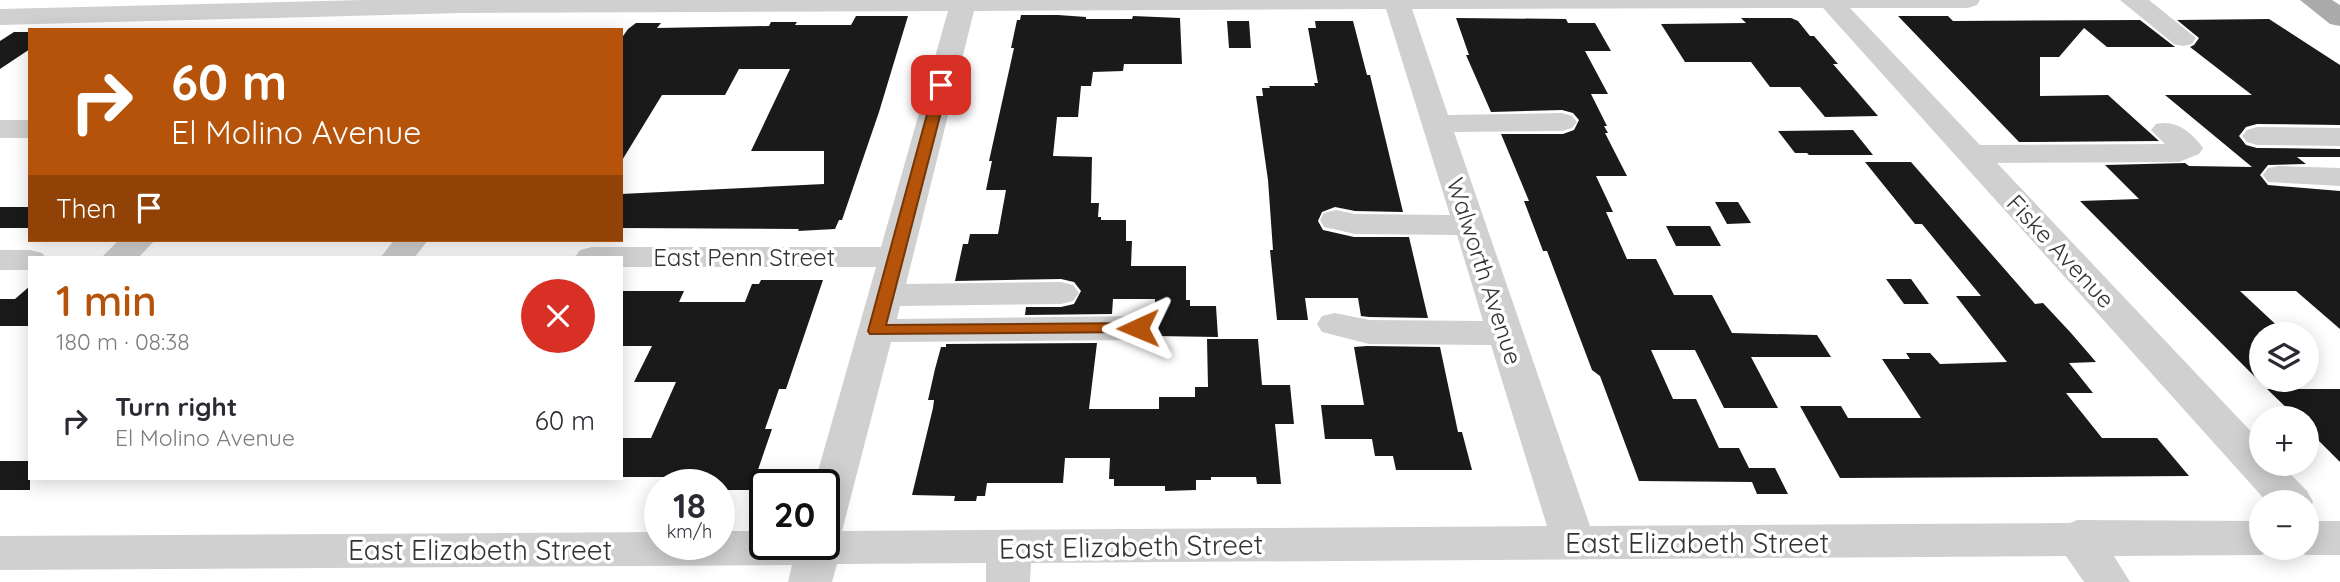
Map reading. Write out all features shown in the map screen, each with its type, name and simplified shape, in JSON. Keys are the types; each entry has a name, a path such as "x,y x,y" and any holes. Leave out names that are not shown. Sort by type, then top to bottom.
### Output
{"main road":[{"path":"2314,0 2340,18"}],"street":[{"name":"Fiske Avenue","path":"1829,0 2281,490"},
{"path":"0,17 594,2 1968,0"},
{"path":"2133,0 2182,37"},
{"name":"Walworth Avenue","path":"1396,1 1574,542"},
{"path":"574,28 594,2"},
{"path":"839,469 963,2"},
{"path":"1436,124 1562,122"},
{"path":"2257,135 2334,123"},
{"path":"0,129 28,129"},
{"path":"1970,153 2179,153 2188,148 2166,130"},
{"path":"2279,175 2340,177"},
{"path":"1336,219 1355,224 1470,225"},
{"path":"120,256 136,242"},
{"path":"399,256 409,242"},
{"name":"East Penn Street","path":"623,257 895,257"},
{"path":"0,260 28,260"},
{"path":"886,295 1061,293"},
{"path":"1335,324 1369,332 1506,333"},
{"path":"876,331 1138,328"},
{"path":"2077,537 2108,582"},
{"name":"East Elizabeth Street","path":"840,551 1009,565 1574,542 2249,538"},
{"name":"East Elizabeth Street","path":"0,553 749,549"}],"building":[{"path":"1021,15 1058,15 1086,19 1132,19 1133,16 1180,18 1182,64 1124,64 1123,71 1093,72 1091,86 1081,86 1078,117 1057,117 1053,156 1092,157 1091,203 1099,203 1098,217 1101,217 1101,220 1126,220 1126,241 1132,241 1131,266 1186,266 1186,300 1190,300 1190,306 1216,306 1218,337 1155,336 1158,329 1155,322 1155,299 1113,299 1112,314 1025,315 1026,307 1061,307 1074,304 1081,291 1074,282 1061,279 955,281 963,244 968,244 970,234 998,234 1006,190 986,190 992,161 989,161 1014,48 1011,48 1017,20 1020,20"},
{"path":"856,16 908,16 842,220 839,220 835,229 798,231 799,229 623,228 623,194 824,184 824,151 751,151 790,69 739,69 725,95 662,95 623,159 623,36 628,29 636,23 661,23 657,28 769,26 771,22 851,25"},
{"path":"1898,16 1948,16 1953,21 2140,20 2175,47 2107,47 2084,28 2059,57 2040,57 2040,96 2108,95 2159,141 2019,142"},
{"path":"1456,18 1566,19 1568,23 1595,23 1611,51 1585,51 1608,94 1591,94 1607,126 1604,126 1608,133 1605,133 1627,176 1596,176 1613,212 1606,212 1627,259 1656,259 1674,295 1712,295 1732,333 1817,335 1831,357 1751,357 1778,408 1724,408 1695,350 1651,350 1673,399 1696,399 1719,448 1739,448 1749,468 1775,468 1788,494 1757,494 1752,482 1639,481 1600,376 1592,370 1547,251 1543,251 1524,201 1529,201 1501,134 1563,134 1574,130 1579,120 1573,113 1562,110 1491,112 1466,55 1469,55"},
{"path":"1741,18 1791,18 1798,21 1838,64 1833,64 1878,116 1825,117 1800,87 1770,87 1751,62 1685,62 1661,24 1746,23"},
{"path":"2269,19 2340,65 2340,125 2257,124 2246,127 2239,136 2246,145 2257,148 2340,149 2340,157 2297,157 2306,164 2268,165 2260,175 2268,185 2340,191 2340,329 2296,291 2240,291 2273,322 2249,322 2249,371 2080,201 2139,199 2105,165 2185,163 2189,166 2252,167 2165,95 2252,95 2190,47 2199,38 2177,20"},
{"path":"1227,21 1249,21 1251,48 1229,48"},
{"path":"1315,21 1353,21 1367,75 1370,75 1403,212 1355,211 1335,207 1322,212 1318,221 1323,230 1354,237 1409,237 1428,318 1361,316 1358,298 1305,298 1308,320 1277,320 1270,250 1273,250 1268,180 1256,96 1263,96 1262,88 1270,88 1269,86 1315,86 1314,83 1318,83 1308,28 1316,28"},
{"path":"14,32 28,32 28,50 0,69 0,41"},
{"path":"1853,130 1873,155 1795,153 1778,131"},
{"path":"1865,162 1911,162 2035,304 2043,303 2096,362 2069,363 2093,393 2066,393 2102,438 2157,438 2189,476 1840,478 1800,406 1841,406 1848,418 1921,418 1882,359 1910,359 1906,353 1930,353 1940,364 2007,362 1956,296 1981,296 1922,224 1915,224"},
{"path":"1715,202 1738,202 1751,223 1727,224"},
{"path":"0,207 28,207 28,228 0,228"},
{"path":"1666,226 1710,226 1721,246 1676,246"},
{"path":"1886,279 1911,279 1929,304 1904,304"},
{"path":"761,280 823,280 786,389 779,389 765,429 772,429 758,469 749,469 749,490 735,490 735,469 644,469 644,477 623,477 623,438 651,438 676,382 634,382 652,346 623,346 623,291 684,291 679,302 745,302 752,284 759,284"},
{"path":"28,288 28,326 0,326 0,299 15,299"},
{"path":"1207,339 1258,339 1262,385 1290,385 1294,424 1275,424 1281,484 1257,484 1256,477 1211,477 1211,480 1196,480 1196,490 1165,491 1165,486 1114,486 1114,479 1109,479 1110,458 1065,458 1063,483 987,483 985,496 977,496 976,501 954,501 955,496 912,495 933,408 934,400 928,400 941,347 946,347 946,344 1097,343 1089,409 1159,409 1159,397 1195,397 1195,387 1208,387"},
{"path":"1354,347 1440,347 1458,432 1462,432 1472,470 1396,470 1393,456 1375,456 1372,439 1325,439 1321,405 1364,405"},
{"path":"2340,389 2340,462 2319,441 2319,406 2285,406 2270,392"},
{"path":"0,461 28,461 30,490 0,490"}],"route":[{"path":"941,85 876,331 1138,328"}]}
